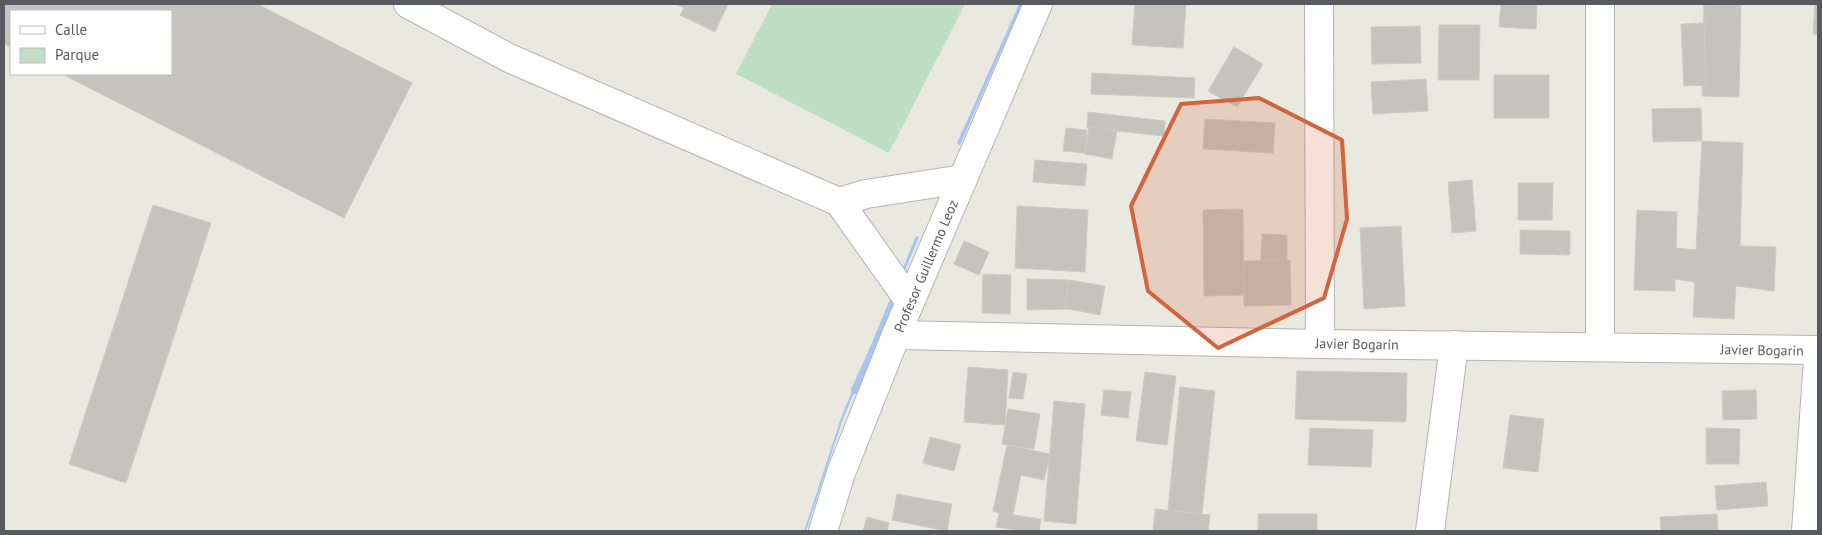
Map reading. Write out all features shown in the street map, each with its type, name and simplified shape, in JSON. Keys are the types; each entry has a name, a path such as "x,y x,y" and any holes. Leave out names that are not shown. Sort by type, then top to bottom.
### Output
{"street":[{"path":"408,4 509,58 840,202 910,302"},
{"name":"Profesor Guillermo Leoz","path":"822,531 841,473 896,335 1038,4"},
{"path":"1319,4 1320,344"},
{"path":"1600,4 1600,347"},
{"path":"840,202 866,194 963,178"},
{"name":"Javier Bogarín","path":"896,335 1320,344 1818,350"},
{"path":"1430,531 1454,345"},
{"path":"1806,531 1818,360"}],"highlighted area":[{"path":"1259,98 1342,140 1347,219 1324,298 1218,348 1148,291 1131,206 1181,104"}],"green space":[{"path":"772,4 965,4 889,153 736,74"}],"water":[{"path":"1019,4 1022,4 960,145 957,143"},
{"path":"916,236 919,237 843,419 806,531 804,531 841,418"}],"building":[{"path":"4,4 257,4 412,83 344,218 64,75 172,75 172,10 10,10 10,47 4,44"},
{"path":"676,4 728,4 715,32 680,15 684,8"},
{"path":"1135,4 1186,4 1183,48 1132,45"},
{"path":"1501,4 1537,4 1536,29 1499,27"},
{"path":"1704,4 1741,4 1739,97 1702,96"},
{"path":"1815,4 1818,4 1818,34 1813,34"},
{"path":"1704,23 1706,85 1684,86 1681,24"},
{"path":"1439,25 1480,25 1479,80 1438,80"},
{"path":"1420,26 1421,63 1372,64 1371,27"},
{"path":"1234,47 1263,64 1237,107 1208,91"},
{"path":"1092,73 1195,78 1194,98 1091,94"},
{"path":"1494,75 1549,75 1549,118 1494,118"},
{"path":"1426,79 1428,111 1373,114 1371,82"},
{"path":"1701,108 1702,141 1653,142 1652,109"},
{"path":"1088,112 1165,121 1164,136 1087,128"},
{"path":"1205,119 1275,123 1273,153 1203,149"},
{"path":"1089,126 1117,131 1112,159 1085,154"},
{"path":"1066,128 1087,130 1085,153 1063,151"},
{"path":"1702,141 1743,143 1740,246 1776,247 1774,291 1736,286 1734,319 1693,317 1695,282 1675,279 1675,291 1634,290 1637,210 1677,212 1676,248 1696,250"},
{"path":"1035,160 1087,164 1085,186 1033,182"},
{"path":"1472,180 1476,231 1452,233 1448,182"},
{"path":"1518,183 1553,183 1552,220 1518,220"},
{"path":"153,205 211,223 126,483 69,464"},
{"path":"1017,206 1088,210 1085,272 1015,268"},
{"path":"1243,209 1244,295 1204,296 1203,210"},
{"path":"1401,226 1405,306 1364,309 1360,228"},
{"path":"1520,230 1570,231 1570,255 1520,254"},
{"path":"1262,234 1287,235 1287,261 1261,260"},
{"path":"964,241 989,252 979,275 954,264"},
{"path":"1290,260 1291,305 1244,306 1243,261"},
{"path":"983,274 1011,275 1010,314 982,313"},
{"path":"1027,279 1069,280 1069,309 1027,310"},
{"path":"1069,280 1105,286 1100,315 1064,308"},
{"path":"968,367 1008,370 1005,425 964,422"},
{"path":"1297,371 1407,373 1406,422 1295,419"},
{"path":"1013,372 1027,374 1023,399 1009,398"},
{"path":"1145,372 1176,376 1167,445 1136,441"},
{"path":"1180,387 1215,391 1202,514 1168,510"},
{"path":"1104,390 1131,392 1128,418 1101,415"},
{"path":"1756,390 1757,419 1723,420 1722,391"},
{"path":"1054,401 1085,404 1076,524 1044,521"},
{"path":"1008,409 1040,414 1034,449 1002,444"},
{"path":"1510,415 1544,419 1538,472 1503,468"},
{"path":"1310,428 1373,430 1371,467 1308,465"},
{"path":"1706,428 1740,429 1739,464 1706,464"},
{"path":"930,437 961,445 954,471 923,463"},
{"path":"1007,445 1050,454 1044,480 1021,475 1013,515 1041,519 1039,531 1022,531 996,527 999,513 993,511"},
{"path":"1766,482 1768,506 1717,510 1715,486"},
{"path":"897,494 952,504 947,531 892,520"},
{"path":"1155,509 1210,515 1208,531 1153,531"},
{"path":"1258,514 1317,514 1317,531 1258,531"},
{"path":"1717,514 1718,531 1661,531 1660,517"},
{"path":"867,517 889,523 887,531 863,531"}],"waterway":[{"path":"855,390 895,303"}]}
